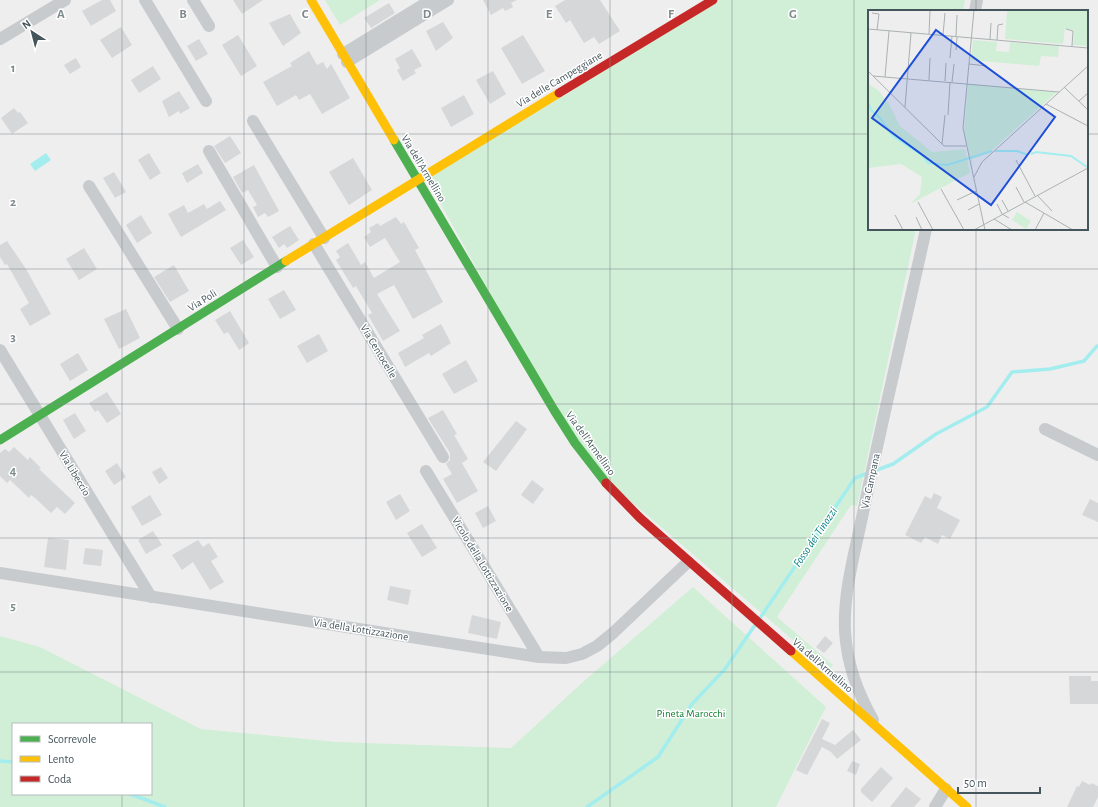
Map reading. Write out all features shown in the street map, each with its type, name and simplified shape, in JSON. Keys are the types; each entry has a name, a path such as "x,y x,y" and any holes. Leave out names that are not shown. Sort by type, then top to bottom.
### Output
{"street":[{"path":"0,39 65,0"},
{"path":"145,0 206,101"},
{"path":"193,0 209,26"},
{"name":"Via dell'Armellino","path":"311,0 550,406 580,451 621,500 688,562 966,807"},
{"path":"345,58 431,0"},
{"path":"345,58 448,0"},
{"name":"Via delle Campeggiane","path":"417,179 713,0"},
{"path":"975,10 977,0"},
{"name":"Via Centocelle","path":"253,121 319,241 443,457"},
{"path":"209,151 277,267"},
{"name":"Via Poli","path":"0,440 417,179"},
{"path":"89,186 178,329"},
{"name":"Via Campana","path":"878,730 855,682 850,666 845,632 848,587 874,461 926,230"},
{"name":"Via Libeccio","path":"0,350 151,597"},
{"path":"1045,429 1098,455"},
{"name":"Vicolo della Lottizzazione","path":"426,471 539,657"},
{"name":"Via della Lottizzazione","path":"0,573 539,657 566,658 582,654 597,646 613,633 688,562"},
{"path":"935,807 946,789"}],"green space":[{"path":"325,0 380,0 340,25"},
{"path":"720,0 965,0 963,10 868,10 868,230 916,230 857,506 851,505 777,617 833,665 829,671 612,485 559,417 427,179"},
{"name":"Pineta Marocchi","path":"693,587 826,707 776,807 0,807 0,636 40,647 201,729 337,742 511,748 584,681"}],"water":[{"path":"46,153 51,160 35,171 30,164"}],"building":[{"path":"102,0 110,0 116,11 91,26 82,11"},
{"path":"233,0 263,0 242,14"},
{"path":"483,0 517,0 511,3 513,7 505,11 503,8 491,15"},
{"path":"565,0 600,0 620,31 599,44 594,37 584,43 570,20 566,23 555,6"},
{"path":"389,3 395,13 371,28 364,18"},
{"path":"290,14 301,33 283,46 269,23"},
{"path":"443,22 453,38 436,51 426,31"},
{"path":"121,27 132,45 112,58 100,40"},
{"path":"238,35 257,66 241,76 222,45"},
{"path":"523,35 545,71 522,84 501,48"},
{"path":"199,39 208,54 196,61 187,46"},
{"path":"412,49 422,66 414,70 416,73 403,81 397,70 400,68 395,59"},
{"path":"309,51 317,65 323,62 327,69 331,64 350,98 322,114 310,94 299,100 296,95 277,106 263,82 292,66 290,63"},
{"path":"76,58 81,67 70,74 64,65"},
{"path":"153,66 161,79 139,93 131,80"},
{"path":"493,71 506,94 490,104 476,80"},
{"path":"179,91 190,108 180,114 179,111 169,117 162,101"},
{"path":"464,95 474,114 451,127 441,108"},
{"path":"14,108 18,113 20,112 28,123 12,134 1,118"},
{"path":"230,136 241,153 225,163 214,146"},
{"path":"149,153 161,173 150,180 138,160"},
{"path":"353,158 372,190 349,205 329,172"},
{"path":"198,164 203,173 187,183 182,173"},
{"path":"254,165 279,211 268,217 265,213 258,217 253,207 257,205 248,190 242,193 233,177"},
{"path":"114,172 126,192 115,198 103,178"},
{"path":"220,201 226,210 181,237 168,214 184,205 188,213 204,204 207,209"},
{"path":"141,215 152,233 137,243 126,225"},
{"path":"396,217 401,224 404,222 419,248 415,250 443,302 413,319 394,285 377,294 400,331 383,341 368,315 372,313 356,286 353,288 336,260 340,257 336,251 348,243 361,265 365,262 374,278 400,262 385,238 370,247 364,237 371,232 369,228 378,223 380,226"},
{"path":"290,226 299,240 287,248 284,244 279,248 272,237"},
{"path":"243,240 254,257 241,265 230,248"},
{"path":"7,241 26,269 51,314 30,326 20,309 29,303 7,264 5,265 0,257 0,245"},
{"path":"84,248 97,269 79,280 66,259"},
{"path":"174,265 189,291 170,302 154,277"},
{"path":"284,290 296,310 280,319 268,299"},
{"path":"126,309 140,338 119,349 104,319"},
{"path":"230,311 249,343 239,350 228,332 224,334 215,320"},
{"path":"441,324 451,343 431,356 429,353 405,367 398,353 424,338 422,335"},
{"path":"319,334 328,351 307,363 297,346"},
{"path":"78,353 88,370 70,381 60,364"},
{"path":"466,360 478,381 454,394 442,374"},
{"path":"107,392 121,414 107,423 98,410 95,412 89,403"},
{"path":"443,410 457,434 454,435 468,459 462,463 478,491 457,503 443,479 452,474 446,464 450,460 450,453 428,418"},
{"path":"75,413 86,431 74,439 63,420"},
{"path":"516,421 527,429 496,471 483,462"},
{"path":"14,447 28,460 30,457 41,468 39,469 75,503 65,514 57,507 51,513 31,495 29,498 10,480 7,483 0,476 0,453 5,449 9,452"},
{"path":"117,463 126,477 114,485 105,471"},
{"path":"161,467 168,478 159,484 152,472"},
{"path":"532,480 544,489 533,504 521,495"},
{"path":"934,493 942,497 937,508 960,520 950,539 942,535 938,544 925,537 921,543 905,535 925,496 931,499"},
{"path":"400,494 410,511 396,520 386,502"},
{"path":"150,495 162,515 142,526 131,507"},
{"path":"1090,499 1098,503 1098,522 1082,515"},
{"path":"488,506 496,521 483,528 475,513"},
{"path":"422,524 437,548 422,557 407,533"},
{"path":"153,531 162,545 146,554 138,540"},
{"path":"48,538 69,540 66,570 44,567"},
{"path":"198,540 203,547 209,543 218,557 211,561 224,582 210,590 193,562 182,570 172,555"},
{"path":"85,548 103,550 101,566 83,564"},
{"path":"390,586 411,590 408,605 387,600"},
{"path":"472,615 501,622 497,639 468,633"},
{"path":"825,636 833,643 824,653 816,647"},
{"path":"1069,676 1091,676 1091,681 1098,681 1098,704 1070,704"},
{"path":"822,719 830,723 822,739 835,745 853,730 861,740 837,759 831,752 822,747 807,775 796,770"},
{"path":"852,761 860,764 856,775 847,771"},
{"path":"881,767 893,778 872,802 861,792 861,789"},
{"path":"1082,781 1090,785 1091,783 1098,786 1098,797 1093,807 1067,807 1077,786 1079,787"},
{"path":"906,787 921,799 914,807 890,807"}],"waterway":[{"name":"Fosso dei Tinozzi","path":"874,471 893,464 936,434 987,407 1012,372 1050,369 1084,361 1097,346"},
{"name":"Fosso dei Tinozzi","path":"760,618 855,478 868,473"},
{"name":"Fosso dei Tinozzi","path":"587,807 658,757 692,704 725,669 755,625"},
{"name":"Fosso dei Tinozzi","path":"0,761 12,762"},
{"name":"Fosso dei Tinozzi","path":"133,795 165,807"}],"traffic: fast":[{"path":"394,140 554,410 575,443 606,483"},
{"path":"0,440 286,261"}],"traffic: slow":[{"path":"311,0 394,140"},
{"path":"286,261 559,93"},
{"path":"791,651 967,807"}],"traffic: jam":[{"path":"559,93 713,0"},
{"path":"606,483 640,518 791,651"}]}
